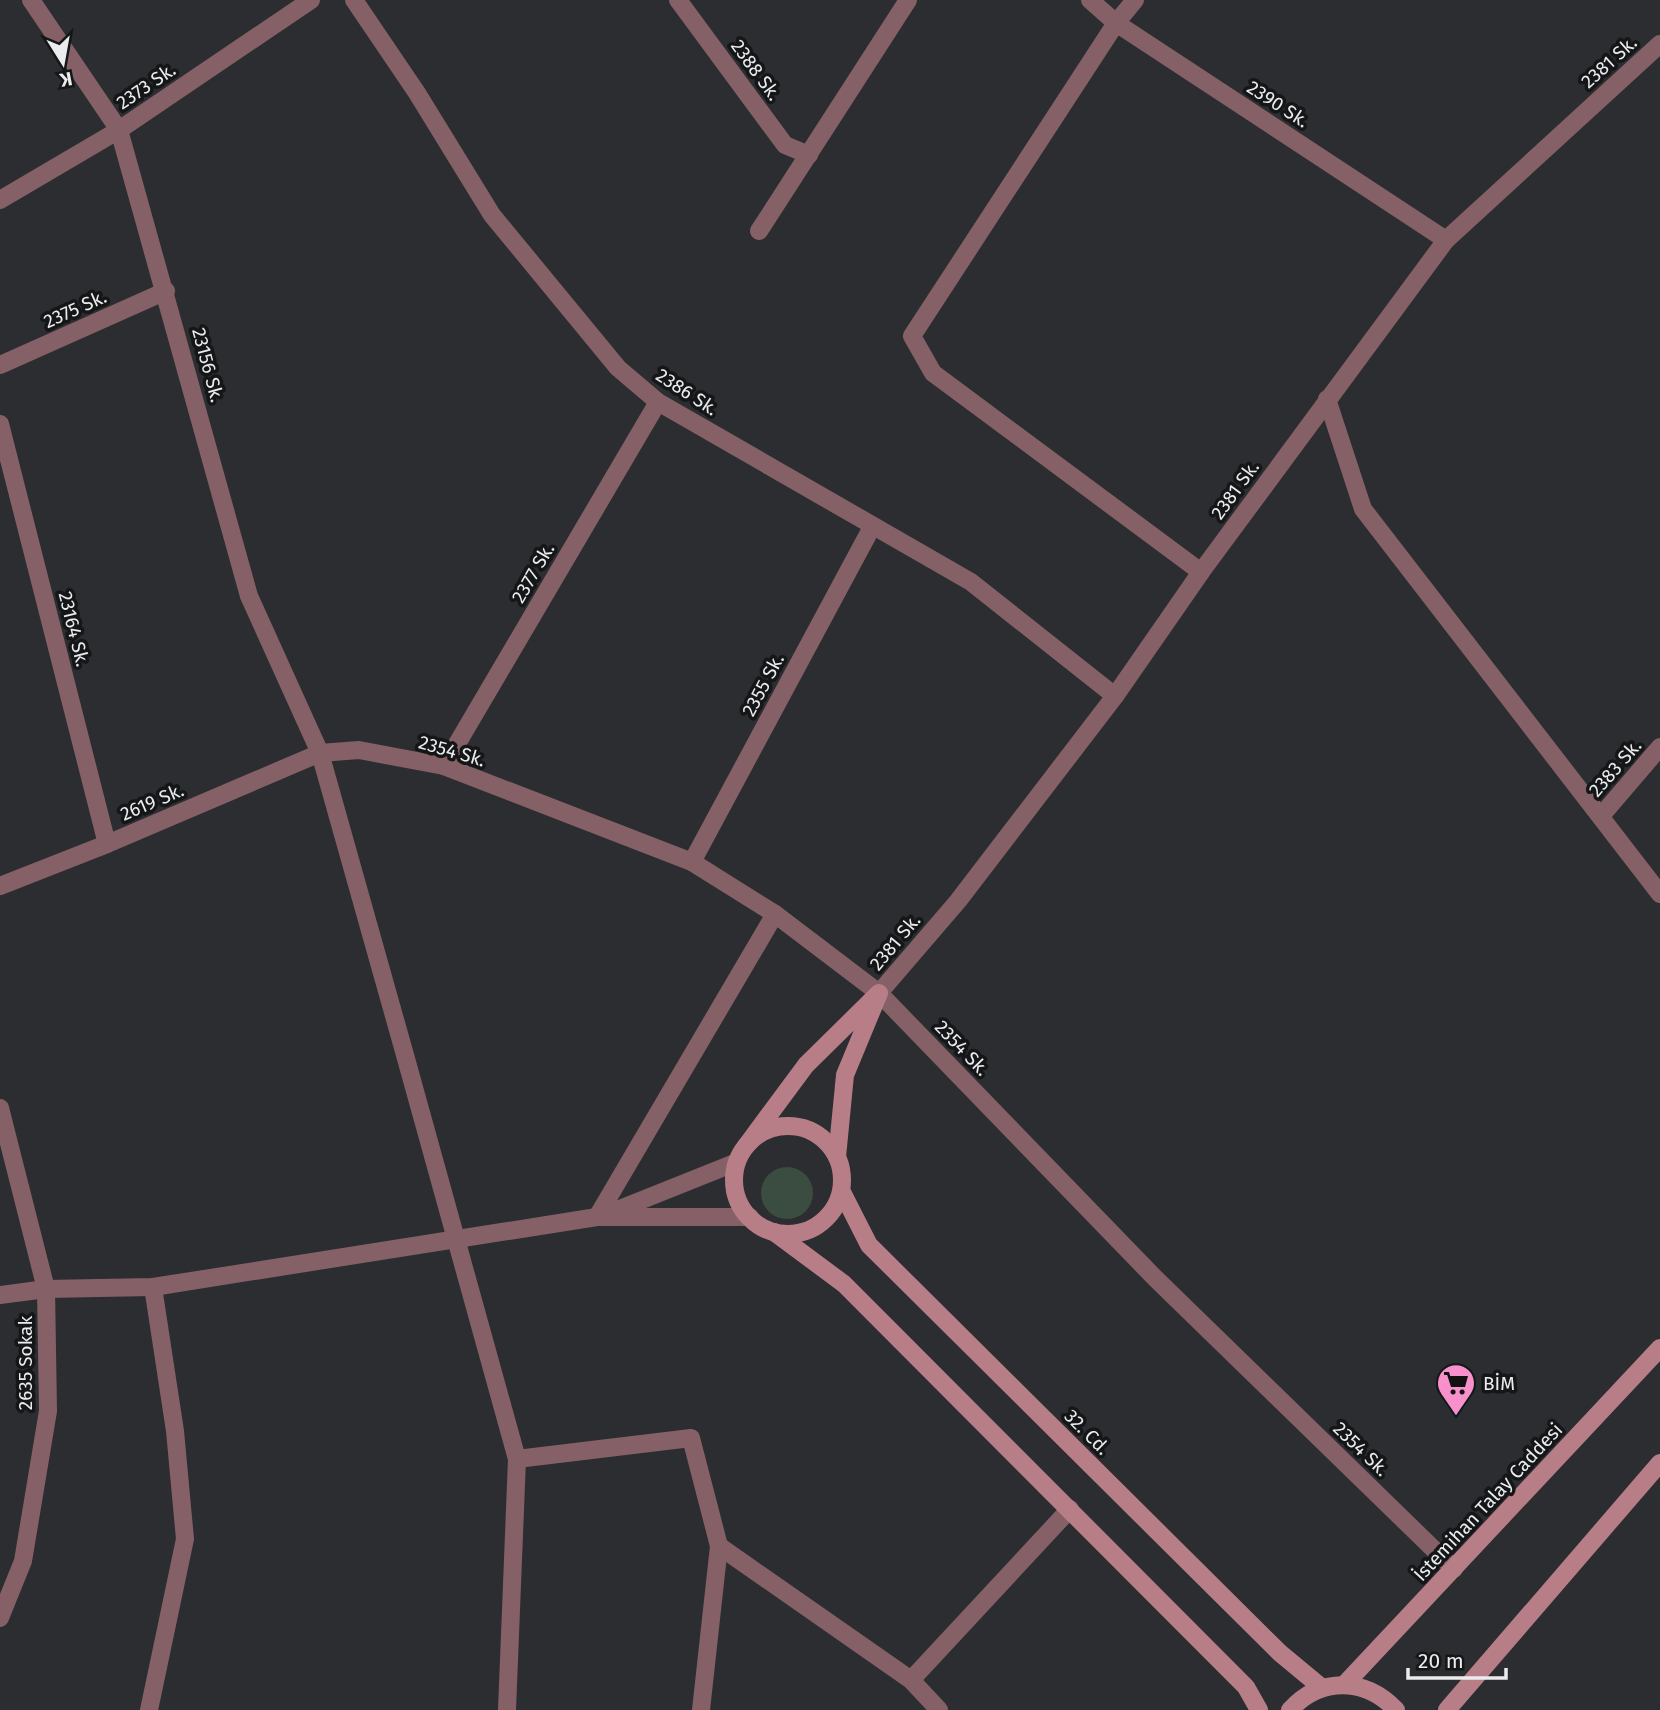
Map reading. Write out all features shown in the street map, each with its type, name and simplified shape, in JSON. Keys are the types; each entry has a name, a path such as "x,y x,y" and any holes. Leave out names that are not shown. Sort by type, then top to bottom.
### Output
{"street":[{"name":"23156 Sk.","path":"32,0 119,130 249,596 320,753 517,1459 507,1710"},
{"name":"2373 Sk.","path":"0,200 119,130 311,0"},
{"name":"2386 Sk.","path":"354,0 417,93 492,215 618,368 658,402 971,582 1115,696"},
{"name":"2388 Sk.","path":"678,0 785,145 809,155"},
{"path":"759,231 908,0"},
{"name":"2390 Sk.","path":"1090,0 1116,23 1446,240"},
{"path":"1135,0 1116,23 912,336 933,373 1201,572"},
{"name":"2381 Sk.","path":"879,993 958,901 1115,696 1201,572 1446,240 1660,44"},
{"name":"2375 Sk.","path":"0,365 166,291"},
{"path":"1327,399 1363,509 1660,894"},
{"name":"2377 Sk.","path":"444,766 658,402"},
{"name":"23164 Sk.","path":"0,424 107,844"},
{"name":"2355 Sk.","path":"692,862 872,527"},
{"name":"2383 Sk.","path":"1601,816 1660,747"},
{"name":"2354 Sk.","path":"320,753 359,750 444,766 692,862 775,914 879,993 1155,1278 1454,1569"},
{"name":"2619 Sk.","path":"0,886 107,844 320,753"},
{"path":"597,1217 775,914"},
{"path":"879,993 806,1065 742,1154 734,1179 737,1197 750,1217 844,1284 1246,1687 1259,1710"},
{"path":"837,1157 845,1075 879,993"},
{"name":"2635 Sokak","path":"0,1108 46,1289 48,1411 23,1561 0,1618"},
{"path":"597,1217 742,1154 760,1134 777,1128 795,1127 812,1132 827,1143 837,1157 842,1174 842,1192 835,1208 824,1221 809,1231 792,1234 774,1232"},
{"name":"32. Cd.","path":"842,1192 869,1245 1280,1653 1321,1687"},
{"path":"0,1295 46,1289 153,1287 597,1217 750,1217"},
{"path":"149,1710 185,1539 175,1431 153,1287"},
{"name":"İstemihan Talay Caddesi","path":"1345,1684 1660,1348"},
{"path":"517,1459 691,1438 719,1546 701,1710"},
{"path":"1447,1710 1660,1463"},
{"path":"911,1680 1070,1509"},
{"path":"719,1546 911,1680 939,1710"},
{"path":"1290,1710 1300,1698 1321,1687 1345,1684 1368,1689 1396,1710"}],"green space":[{"path":"787,1167 806,1174 813,1193 806,1212 787,1219 768,1212 761,1193 768,1174"}],"place":[{"name":"BİM","path":"1456,1417"}]}
